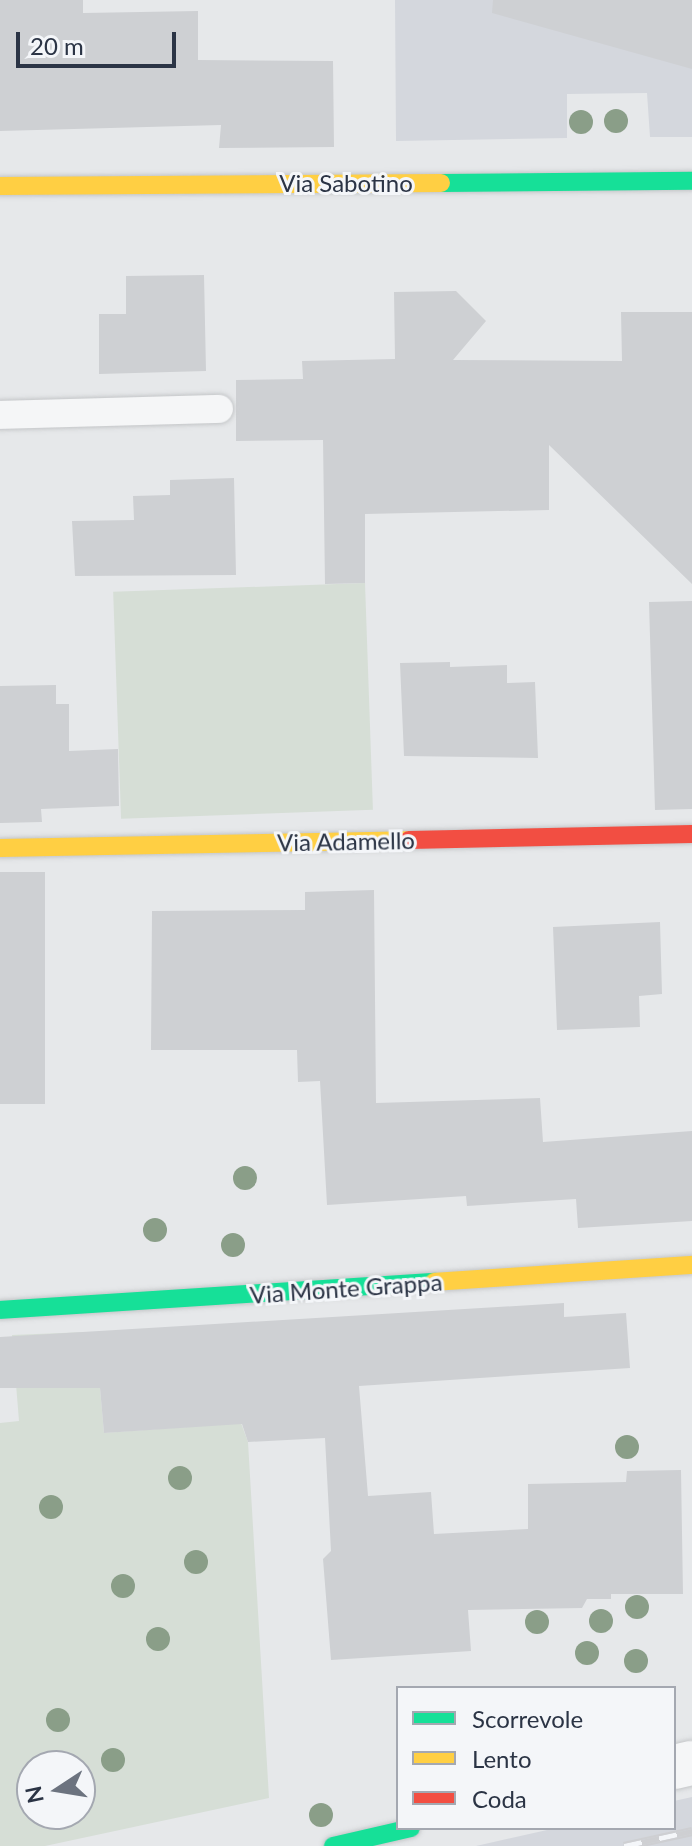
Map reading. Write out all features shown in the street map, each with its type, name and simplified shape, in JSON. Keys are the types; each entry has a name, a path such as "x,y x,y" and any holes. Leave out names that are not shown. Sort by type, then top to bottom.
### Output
{"street":[{"name":"Via Sabotino","path":"0,186 692,181"},
{"name":"Via Adamello","path":"0,848 692,834"},
{"name":"Via Monte Grappa","path":"0,1310 692,1265"},
{"path":"333,1846 402,1830"}],"lane":[{"path":"0,415 219,409"}],"shaded area":[{"path":"395,0 692,0 692,137 650,137 647,93 567,94 567,138 396,141"},
{"path":"365,583 373,810 121,819 113,592"},
{"path":"86,1332 100,1388 104,1433 241,1423 248,1442 269,1798 45,1846 0,1846 0,1423 19,1421 12,1335"},
{"path":"692,1797 692,1846 476,1846 547,1830 676,1830 676,1801"}],"building":[{"path":"0,0 83,0 83,13 198,11 198,60 333,61 334,147 219,148 221,125 0,131"},
{"path":"493,0 692,0 692,69 492,13"},
{"path":"204,275 206,371 99,374 99,314 126,314 126,276"},
{"path":"456,291 486,321 453,360 622,361 621,312 692,312 692,584 549,445 549,510 365,514 365,583 325,584 323,440 236,441 236,380 303,379 302,361 395,359 394,292"},
{"path":"234,478 236,575 75,576 72,521 134,520 133,496 170,495 170,480"},
{"path":"692,601 692,809 655,810 649,602"},
{"path":"450,662 450,667 507,665 507,683 535,682 538,758 404,756 400,663"},
{"path":"56,685 56,704 69,704 69,751 118,749 119,806 41,809 42,822 0,823 0,686"},
{"path":"0,872 45,872 45,1104 0,1104"},
{"path":"374,890 376,1103 540,1098 543,1142 692,1131 692,1221 578,1228 576,1199 467,1206 466,1196 327,1205 320,1081 298,1082 297,1050 151,1050 152,911 305,910 305,892"},
{"path":"660,922 662,994 639,996 640,1027 557,1030 553,927"},
{"path":"564,1303 564,1317 626,1313 630,1368 359,1386 368,1496 431,1492 434,1534 528,1529 528,1484 626,1482 627,1471 681,1470 683,1594 611,1594 611,1599 587,1599 582,1608 468,1610 471,1651 331,1660 323,1559 331,1551 325,1438 248,1442 242,1424 104,1433 100,1388 0,1388 0,1337"}],"railway":[{"path":"624,1846 692,1831"}],"traffic: fast":[{"path":"441,183 692,181"},
{"path":"0,1310 434,1282"},
{"path":"333,1846 402,1830"}],"traffic: slow":[{"path":"0,186 441,183"},
{"path":"0,848 409,840"},
{"path":"434,1282 692,1265"}],"traffic: jam":[{"path":"409,840 692,834"}]}
